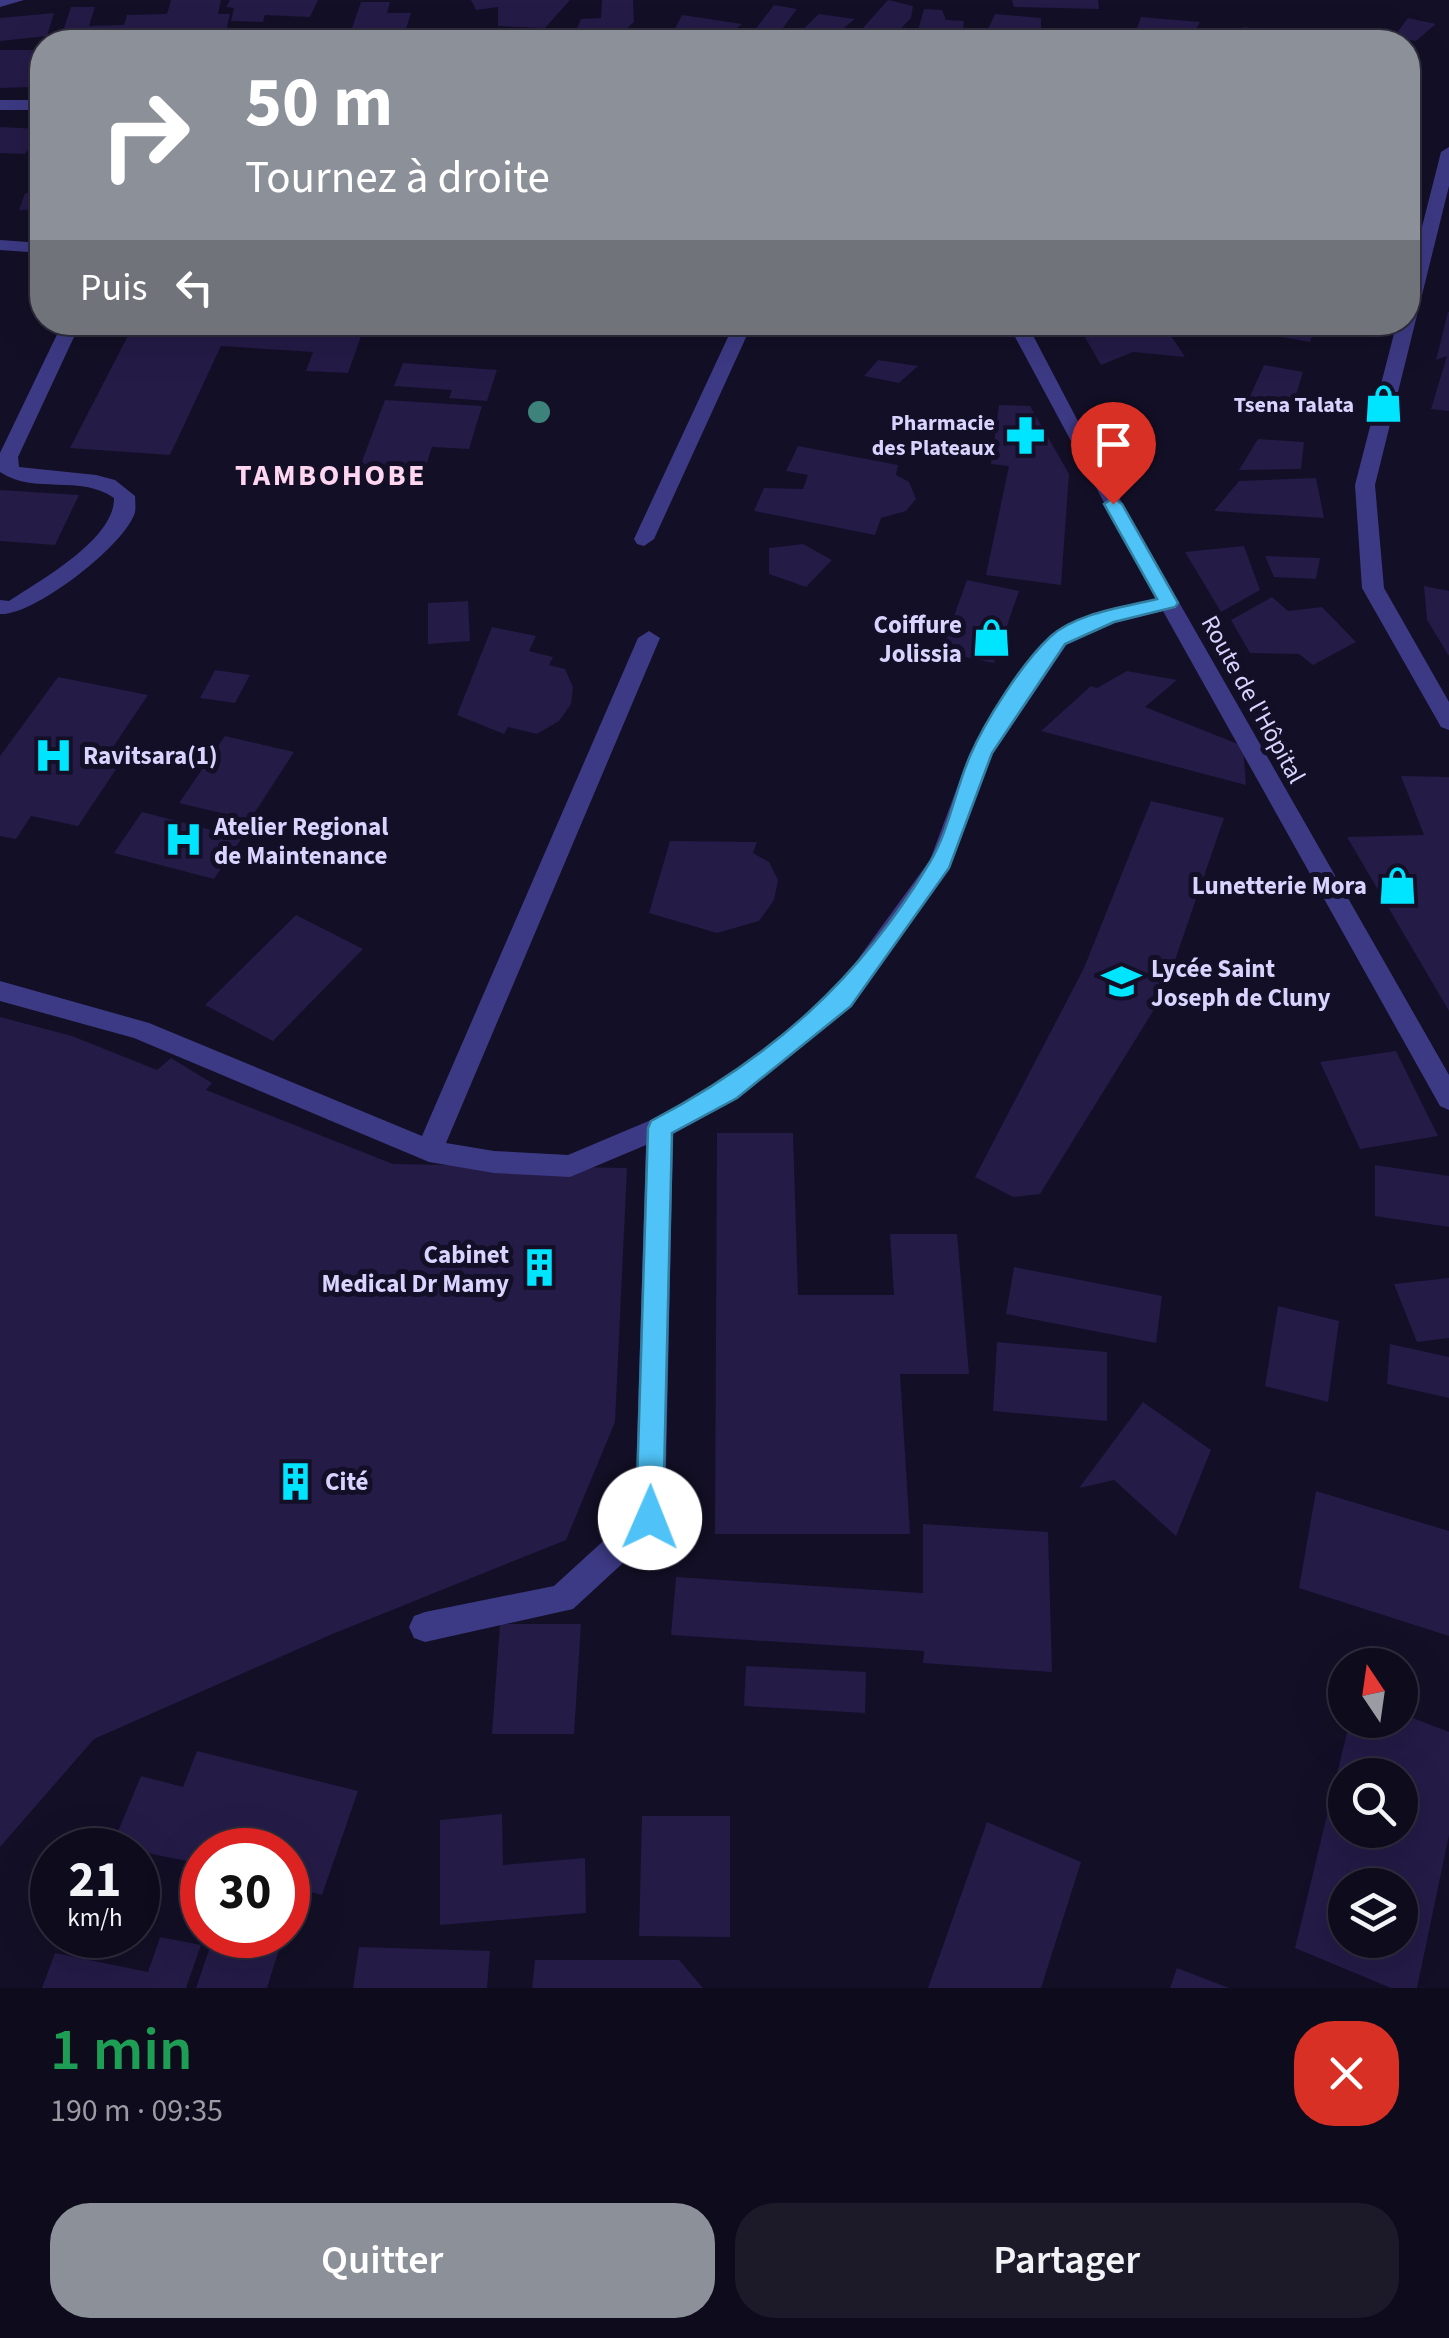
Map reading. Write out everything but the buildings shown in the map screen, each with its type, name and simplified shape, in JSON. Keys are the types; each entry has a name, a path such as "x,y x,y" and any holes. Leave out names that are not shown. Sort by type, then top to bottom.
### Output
{"street":[{"path":"0,2 16,0"},
{"path":"0,104 30,105"},
{"path":"1420,267 1449,152"},
{"path":"0,245 30,247"},
{"path":"0,607 13,608 86,557 115,532 125,510 122,496 109,484 23,476 8,471 8,457 66,335"},
{"path":"644,539 738,335"},
{"name":"Route de l'Hôpital","path":"1023,335 1168,603 1449,1099"},
{"path":"1403,335 1365,485 1373,588 1449,722"},
{"path":"0,991 140,1030 430,1151 494,1162 570,1166 660,1128 728,1092 842,999 941,863 981,753 1008,706 1058,640 1108,618 1168,603"},
{"path":"430,1151 649,638"},
{"path":"425,1627 562,1599 650,1518 660,1128"}],"place":[{"name":"Tsena Talata","path":"1384,404"},
{"name":"Pharmacie des Plateaux","path":"1025,435"},
{"name":"Coiffure Jolissia","path":"992,638"},
{"name":"Ravitsara(1)","path":"53,755"},
{"name":"Atelier Regional de Maintenance","path":"184,840"},
{"name":"Lunetterie Mora","path":"1397,885"},
{"name":"Lycée Saint Joseph de Cluny","path":"1121,982"},
{"name":"Cabinet Medical Dr Mamy","path":"539,1268"},
{"name":"Cité","path":"295,1481"}],"district":[{"name":"TAMBOHOBE","path":"331,475"}],"route":[{"path":"650,1518 660,1128 728,1092 842,999 941,863 981,753 1008,706 1058,640 1108,618 1168,603 1113,504"}]}
